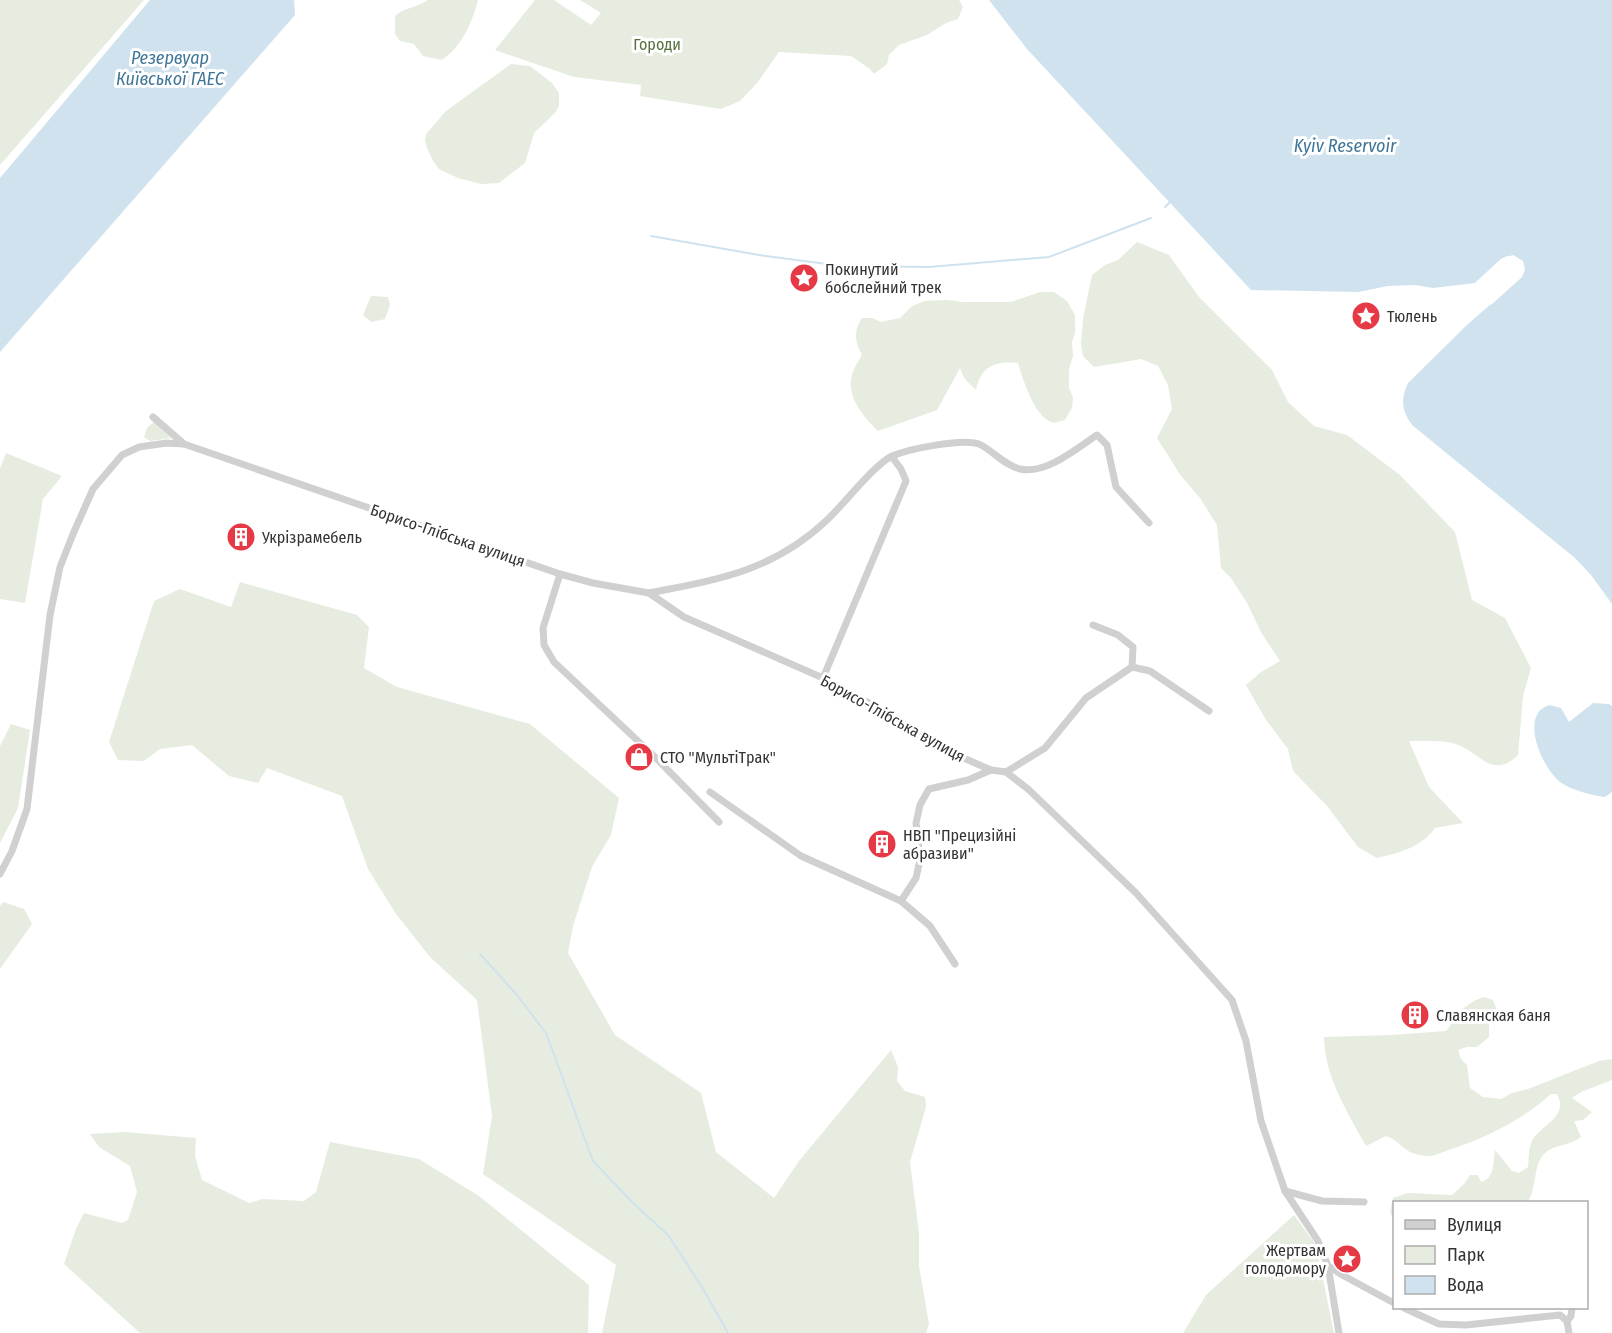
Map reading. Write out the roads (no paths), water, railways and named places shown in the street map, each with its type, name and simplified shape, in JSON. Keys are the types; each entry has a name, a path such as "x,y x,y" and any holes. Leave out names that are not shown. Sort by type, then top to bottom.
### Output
{"street":[{"name":"Борисо-Глібська вулиця","path":"153,417 184,444"},
{"path":"649,593 734,575 771,561 808,538 843,506 878,467 892,456 936,444 979,443 1020,469 1040,468 1059,460 1097,435 1107,445 1116,487 1149,523"},
{"name":"Борисо-Глібська вулиця","path":"0,874 12,851 27,809 50,615 60,567 93,489 122,455 139,447 167,443 184,444 560,573 593,583 649,593 684,617 823,678 886,712 943,749 991,770 1006,772"},
{"path":"823,678 906,481 892,456"},
{"path":"560,573 543,628 544,645 554,662 656,758 719,822"},
{"path":"1093,625 1118,635 1133,647 1132,666"},
{"path":"1132,666 1150,671 1209,711"},
{"path":"1132,666 1086,698 1045,748 1006,772 1028,789 1136,893 1232,1000 1246,1041 1261,1121 1285,1191 1318,1241 1328,1266 1339,1333"},
{"path":"900,901 916,878 920,860 916,824 921,805 929,789 968,780 991,770"},
{"path":"710,792 801,856 900,901 930,926 955,964"},
{"path":"1285,1191 1322,1201 1364,1202"},
{"path":"1328,1266 1393,1302"},
{"path":"1406,1309 1439,1324 1466,1325 1560,1315 1567,1321 1569,1333"},
{"path":"1567,1321 1571,1316 1572,1309"},
{"path":"1439,1324 1440,1333"}],"water":[{"name":"Резервуар Київської ГАЕС","path":"150,0 294,0 295,15 0,352 0,178"},
{"name":"Kyiv Reservoir","path":"989,0 1612,0 1612,604 1591,575 1575,558 1412,425 1404,410 1403,400 1408,383 1468,324 1522,277 1523,261 1507,256 1475,283 1433,288 1415,285 1388,286 1358,292 1251,290 1027,49"},
{"path":"1593,703 1612,706 1612,792 1605,797 1581,792 1560,782 1543,760 1534,730 1538,713 1549,705 1561,708 1569,722"}],"waterway":[{"path":"1165,207 1171,201"},
{"path":"651,236 759,255 842,266 929,267 1049,257 1151,218"},
{"path":"480,954 516,994 546,1033 593,1161 633,1203 668,1235 702,1287 728,1333"}],"place":[{"name":"Покинутий бобслейний трек","path":"804,278"},
{"name":"Тюлень","path":"1366,316"},
{"name":"Укрізрамебель","path":"241,537"},
{"name":"СТО \"МультіТрак\"","path":"639,757"},
{"name":"НВП \"Прецизійні абразиви\"","path":"882,844"},
{"name":"Славянская баня","path":"1415,1015"},
{"name":"Жертвам голодомору","path":"1347,1259"}],"park label":[{"name":"Городи","path":"657,44"}]}
